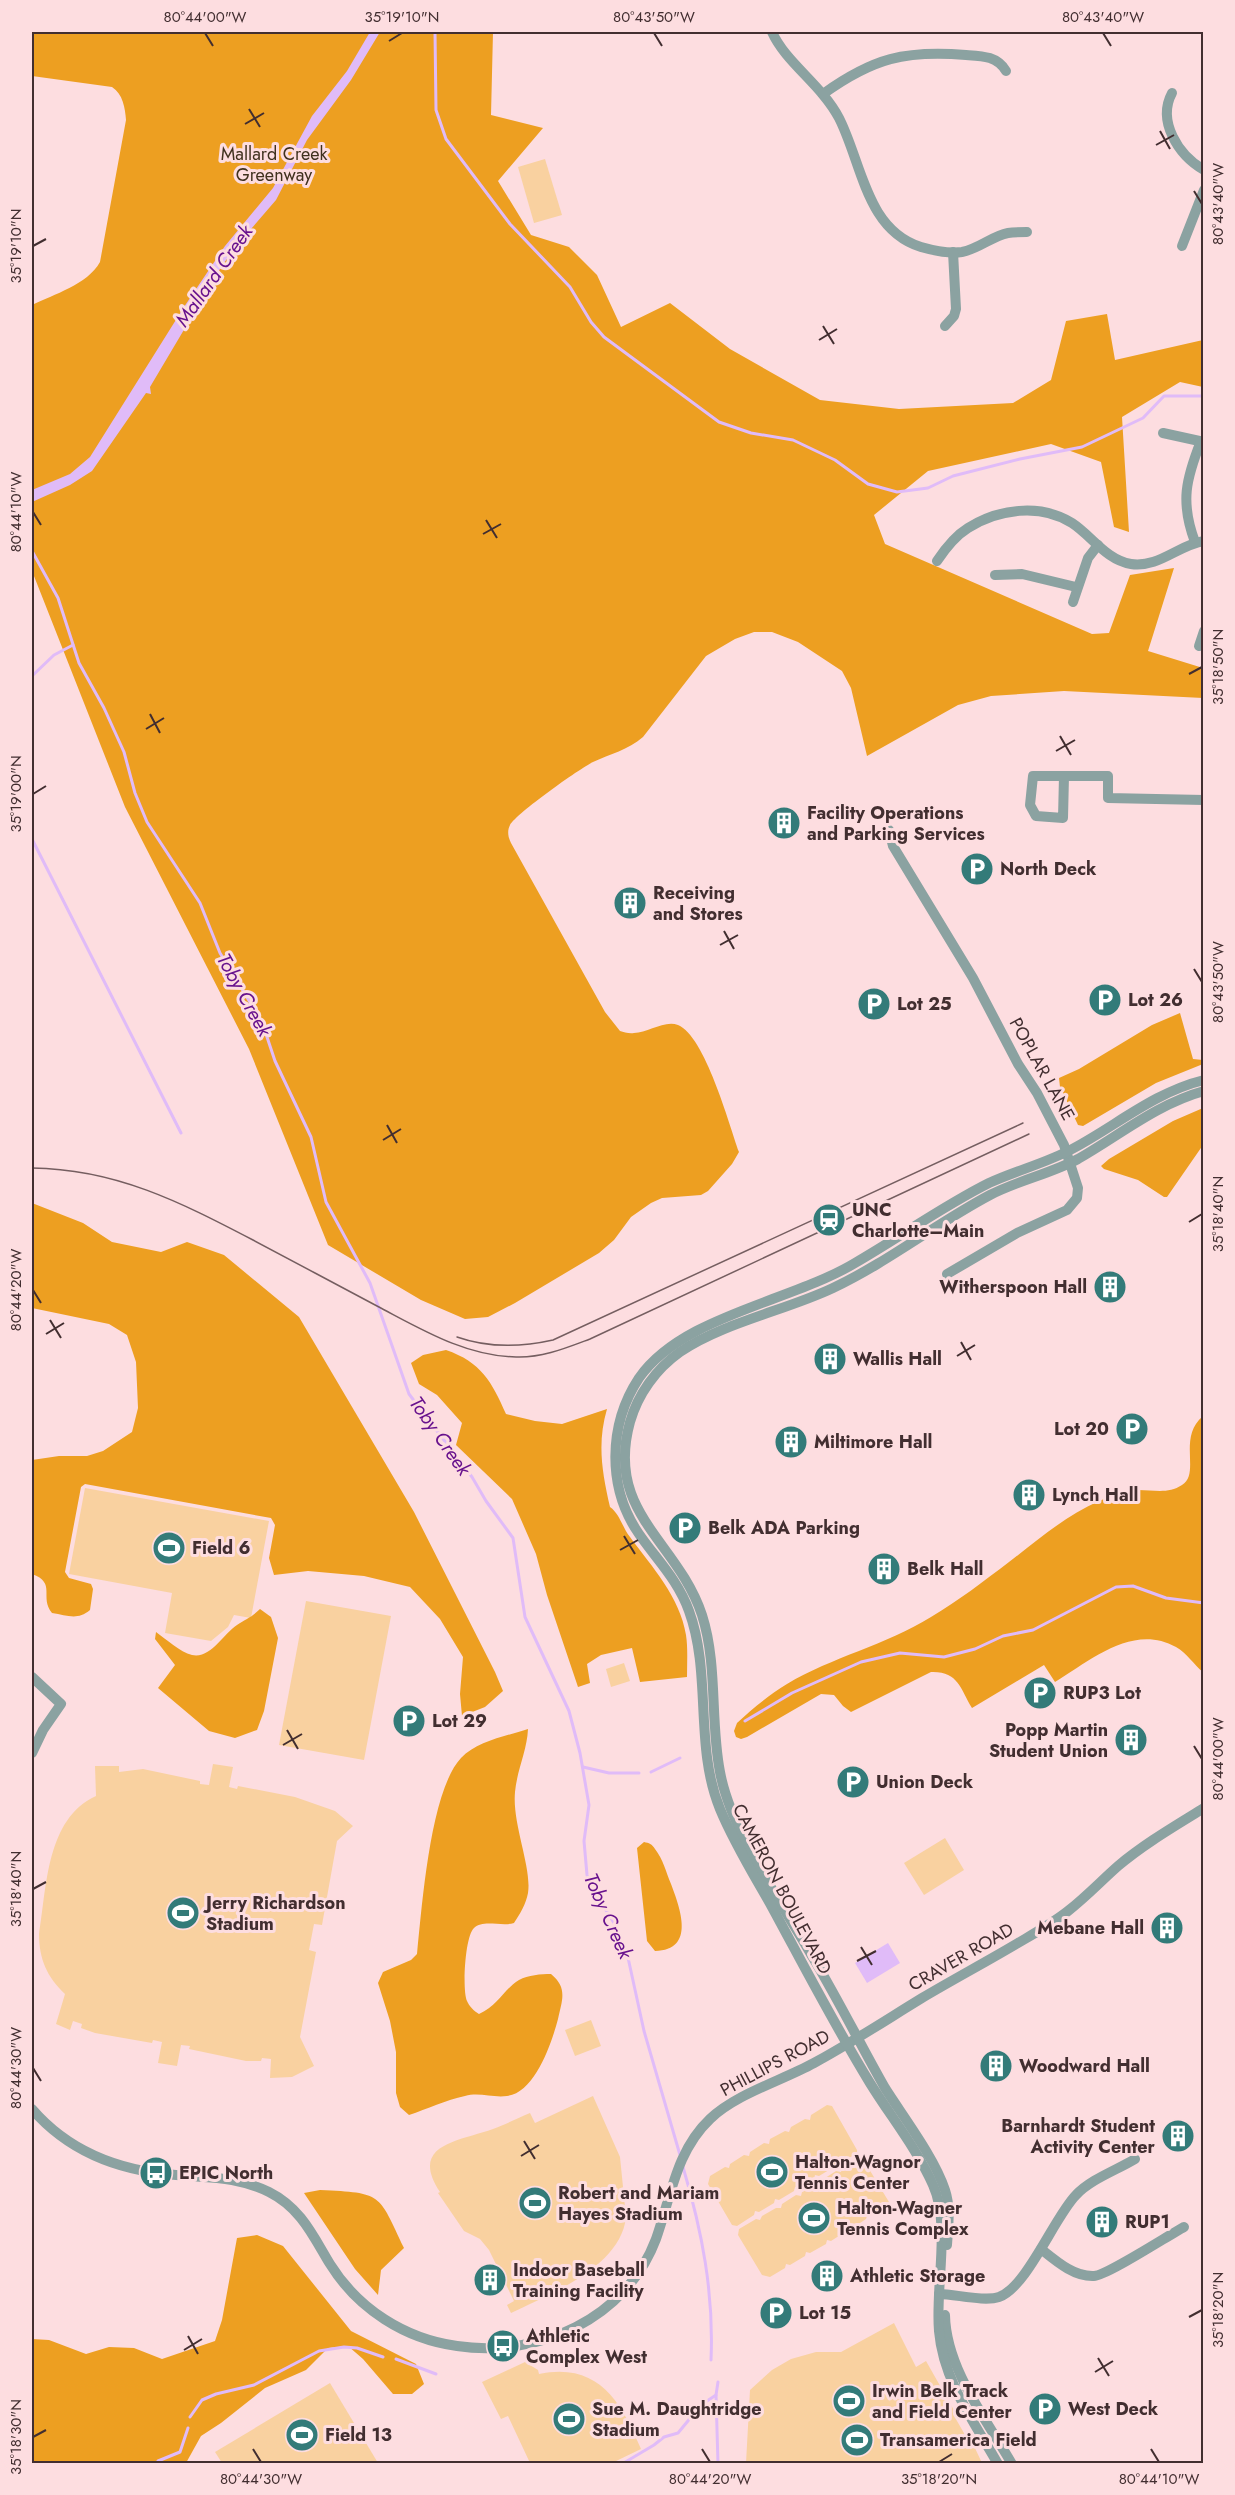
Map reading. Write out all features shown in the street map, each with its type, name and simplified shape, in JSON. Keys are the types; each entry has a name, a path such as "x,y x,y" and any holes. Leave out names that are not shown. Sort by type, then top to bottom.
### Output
{"street":[{"path":"772,32 781,48 823,94 846,133 871,201 883,220 896,234 917,246 953,252 977,247 1007,233 1027,232"},
{"path":"823,94 863,69 886,60 915,53 986,56 998,61 1006,71"},
{"path":"1172,93 1166,107 1168,125 1173,139 1191,161 1203,170"},
{"path":"1182,246 1203,190"},
{"path":"945,326 954,316 956,309 953,252"},
{"path":"937,561 967,528 988,517 1021,510 1038,511 1062,518 1120,560 1139,565 1161,559 1199,542 1186,515 1185,500 1188,476 1202,441 1163,433"},
{"path":"1073,602 1089,558 1098,545"},
{"path":"995,575 1022,574 1077,587"},
{"path":"1200,646 1203,632"},
{"path":"1064,776 1063,818 1036,816 1030,805 1033,776 1064,776 1108,776 1108,798 1203,800"},
{"name":"POPLAR LANE","path":"889,830 893,846 987,1002 1015,1058 1037,1093 1068,1158 1078,1193 1071,1207 1062,1213 1007,1238 947,1274"},
{"name":"CAMERON BOULEVARD","path":"1068,1158 1154,1099 1203,1080"},
{"name":"CAMERON BOULEVARD","path":"998,2463 958,2394 946,2366 938,2330 949,2217 944,2188 758,1861 733,1811 719,1769 708,1647 701,1612 680,1569 639,1513 630,1490 625,1464 627,1438 637,1403 651,1380 674,1357 706,1338 819,1288 995,1192 1068,1158 1162,1107 1203,1091"},
{"name":"CAMERON BOULEVARD","path":"819,1288 694,1332 662,1353 643,1372 626,1403 617,1434 615,1459 619,1487 629,1517 640,1535 671,1574 694,1625 699,1651 707,1761 720,1809 739,1849 847,2044 934,2187 938,2199 940,2222 945,2325 952,2352 969,2389 1012,2463"},
{"path":"32,1677 61,1704 43,1730 32,1754"},
{"name":"CRAVER ROAD","path":"847,2044 1060,1917 1131,1857 1203,1808"},
{"name":"PHILLIPS ROAD","path":"32,2109 66,2141 100,2159 156,2173 226,2177 271,2193 289,2204 305,2221 336,2273 364,2304 382,2318 408,2332 454,2346 490,2347 540,2341 572,2330 597,2315 625,2290 645,2263 655,2241 682,2158 702,2126 730,2104 847,2044"},
{"path":"942,2294 998,2297 1015,2283 1041,2249 1077,2193 1135,2159"},
{"path":"1041,2249 1069,2269 1096,2276 1184,2227"}],"shaded area":[{"path":"545,159 562,215 534,223 518,167"},
{"name":"Field 6","path":"85,1488 269,1521 251,1618 234,1615 228,1627 211,1641 165,1633 172,1593 69,1574"},
{"path":"306,1601 391,1616 364,1760 279,1745"},
{"path":"624,1663 630,1681 611,1687 606,1669"},
{"name":"Jerry Richardson Stadium","path":"213,1764 233,1767 229,1787 237,1789 238,1786 295,1797 335,1811 353,1826 337,1841 322,1925 314,1924 309,1950 316,1952 300,2037 314,2066 292,2077 270,2078 271,2059 246,2061 189,2049 190,2046 181,2045 177,2066 158,2063 162,2042 153,2040 152,2043 95,2033 81,2028 82,2024 73,2021 70,2030 56,2024 65,1994 53,1981 45,1967 39,1934 47,1876 58,1837 67,1821 80,1807 96,1796 95,1766 119,1766 119,1772 143,1769 209,1785"},
{"path":"945,1838 964,1870 924,1895 904,1863"},
{"path":"591,2020 601,2046 575,2056 565,2030"},
{"name":"Robert and Mariam Hayes Stadium","path":"593,2096 620,2157 626,2217 621,2235 598,2264 581,2277 511,2313 507,2305 514,2301 489,2250 480,2239 464,2231 438,2193 440,2192 432,2176 430,2164 434,2154 453,2142 493,2129 530,2113 535,2123"},
{"name":"Halton-Wagner Tennis Complex","path":"827,2105 832,2106 857,2153 839,2164 835,2163 834,2167 819,2176 815,2175 814,2179 799,2188 795,2187 794,2191 779,2200 775,2199 774,2203 759,2212 755,2211 754,2215 737,2226 732,2225 708,2184 710,2176 725,2167 729,2168 730,2164 744,2155 749,2156 750,2152 764,2143 769,2144 770,2139 785,2131 789,2132 791,2127 805,2119 810,2120 811,2115"},
{"name":"Halton-Wagner Tennis Complex","path":"859,2158 863,2159 889,2202 888,2206 867,2216 851,2229 847,2228 845,2232 831,2241 827,2240 826,2244 810,2253 806,2252 805,2256 790,2265 786,2264 785,2268 770,2277 762,2275 738,2235 739,2229 756,2219 760,2220 762,2216 776,2208 781,2208 782,2204 796,2195 801,2196 802,2192 816,2183 821,2184 822,2180 836,2171 841,2172 842,2168"},
{"name":"Irwin Belk Track and Field Center","path":"894,2323 916,2367 926,2361 955,2412 953,2414 982,2463 746,2463 750,2390 772,2370 791,2359 816,2352 841,2352"},
{"name":"Sue M. Daughtridge Stadium","path":"525,2362 538,2370 539,2374 560,2372 577,2374 605,2389 625,2415 641,2449 612,2463 530,2463 508,2416 501,2419 482,2382"},
{"name":"Field 13","path":"330,2383 378,2463 222,2463 215,2452"}],"green space":[{"name":"Mallard Creek Greenway","path":"32,32 493,32 491,115 543,128 498,181 531,235 569,247 597,275 621,327 670,303 730,349 820,400 899,409 1013,403 1051,380 1066,321 1107,314 1115,360 1203,340 1203,387 1180,382 1122,417 1129,532 1114,527 1101,462 1051,444 928,471 874,515 885,544 1092,634 1109,633 1130,575 1174,568 1148,651 1203,668 1203,698 1064,691 991,696 958,705 867,756 851,688 842,671 798,642 772,632 754,632 735,639 706,656 643,737 575,773 510,825 508,834 511,843 605,1012 620,1031 639,1032 673,1024 688,1032 707,1063 739,1152 732,1164 708,1191 701,1195 662,1198 651,1203 631,1217 614,1240 599,1253 488,1317 465,1319 421,1300 328,1245 249,1049 125,807 32,571 32,305 79,283 100,262 126,120 121,97 112,87 32,76"},
{"path":"1180,1013 1193,1059 1203,1060 1203,1064 1156,1083 1083,1126 1078,1125 1060,1087 1059,1078 1079,1069 1152,1025"},
{"path":"1203,1108 1203,1145 1167,1197 1138,1180 1101,1166 1173,1121"},
{"path":"32,1203 83,1223 112,1242 161,1252 187,1242 224,1255 299,1317 414,1512 503,1691 485,1707 462,1716 460,1694 463,1657 440,1619 410,1587 364,1576 308,1571 274,1575 269,1558 275,1525 271,1518 85,1484 81,1487 65,1572 69,1578 91,1584 93,1589 90,1610 76,1616 52,1613 48,1607 44,1582 32,1574 32,1460 59,1456 87,1456 103,1451 132,1432 138,1408 136,1362 127,1335 109,1324 32,1308"},
{"path":"446,1350 468,1361 484,1374 496,1392 506,1414 562,1424 607,1409 601,1446 610,1507 664,1583 678,1608 686,1635 687,1677 640,1682 632,1648 601,1655 587,1664 590,1683 578,1687 547,1595 536,1554 512,1499 456,1445 462,1423 437,1395 419,1384 411,1363 423,1355"},
{"path":"1203,1416 1203,1672 1176,1647 1160,1641 1144,1639 1113,1647 1055,1682 1044,1665 972,1708 953,1678 940,1672 931,1672 851,1712 834,1695 821,1694 747,1737 741,1739 736,1737 734,1731 737,1723 780,1688 822,1666 914,1627 931,1617 971,1591 1052,1529 1087,1507 1134,1490 1165,1491 1182,1485 1190,1472 1191,1434"},
{"path":"260,1609 271,1617 278,1638 264,1711 257,1730 235,1738 209,1731 158,1688 175,1665 155,1639 156,1632 183,1651 199,1655 211,1650 232,1629"},
{"path":"528,1729 516,1784 515,1804 527,1871 528,1893 514,1923 482,1924 474,1928 468,1941 465,1995 469,2005 479,2014 491,2007 519,1980 530,1976 551,1974 562,1989 561,2006 555,2029 541,2065 526,2086 517,2093 507,2096 465,2096 409,2115 400,2107 396,2093 396,2052 390,2021 378,1983 383,1972 411,1960 417,1954 429,1851 442,1796 450,1774 461,1758 475,1747"},
{"path":"644,1842 653,1846 660,1857 681,1915 680,1936 676,1943 668,1949 655,1951 647,1941 637,1848"},
{"path":"320,2190 367,2195 383,2206 389,2216 404,2248 381,2270 378,2295 355,2269 304,2193"},
{"path":"257,2235 283,2246 351,2331 416,2364 424,2384 412,2394 393,2394 363,2359 348,2346 328,2348 306,2370 265,2388 201,2436 186,2463 32,2463 32,2339 49,2340 86,2354 109,2347 134,2348 162,2359 215,2341 222,2320 237,2238"}],"water":[{"name":"Mallard Creek","path":"370,32 380,32 351,80 307,140 276,200 233,250 220,269 150,387 151,394 146,393 92,471 70,485 32,502 32,490 70,474 90,457 225,246 273,188 312,116 347,71"},
{"path":"888,1943 900,1963 867,1983 855,1963"}],"waterway":[{"path":"435,32 436,110 446,139 510,224 570,287 591,322 604,337 719,422 751,433 793,440 835,460 868,484 897,492 928,488 953,476 1020,459 1082,447 1143,418 1164,396 1204,396"},
{"name":"Toby Creek","path":"32,551 58,598 79,663 104,708 124,752 135,793 147,822 200,903 220,953 262,1022 275,1061 311,1137 326,1202 370,1283 409,1394 472,1477 513,1538 525,1617 569,1711 580,1753 589,1805 584,1841 587,1875 595,1893 614,1923 627,1953 644,2031 680,2155"},
{"path":"32,676 54,655 73,645"},
{"path":"32,839 181,1133"},
{"path":"745,1721 792,1693 861,1662 900,1653 944,1657 975,1649 1003,1636 1033,1630 1116,1587 1133,1586 1166,1598 1204,1603"},
{"path":"651,1772 680,1758"},
{"path":"583,1767 609,1773 639,1773"},
{"name":"Toby Creek","path":"683,2167 696,2215 705,2262 711,2311 711,2360"},
{"path":"190,2417 202,2400 216,2394 254,2385 319,2351 344,2347 357,2348 383,2357"},
{"path":"396,2359 436,2374"},
{"name":"Toby Creek","path":"718,2382 716,2395 718,2464"},
{"path":"622,2464 664,2437 678,2433 701,2405 716,2395"},
{"path":"158,2461 180,2452 188,2428"}],"tram line":[{"path":"457,1337 493,1345 529,1344 553,1340 1023,1123"},
{"path":"32,1168 92,1174 147,1190 226,1226 444,1340 479,1352 526,1357 554,1352 590,1339 1029,1134"}],"place":[{"name":"Facility Operations and Parking Services","path":"784,823"},
{"name":"North Deck","path":"977,869"},
{"name":"Receiving and Stores","path":"630,903"},
{"name":"Lot 26","path":"1105,1000"},
{"name":"Lot 25","path":"874,1004"},
{"name":"UNC Charlotte–Main","path":"829,1220"},
{"name":"Witherspoon Hall","path":"1110,1287"},
{"name":"Wallis Hall","path":"830,1359"},
{"name":"Lot 20","path":"1132,1429"},
{"name":"Miltimore Hall","path":"791,1442"},
{"name":"Lynch Hall","path":"1029,1495"},
{"name":"Belk ADA Parking","path":"685,1528"},
{"name":"Field 6","path":"169,1548"},
{"name":"Belk Hall","path":"884,1569"},
{"name":"RUP3 Lot","path":"1040,1693"},
{"name":"Lot 29","path":"409,1721"},
{"name":"Popp Martin Student Union","path":"1131,1740"},
{"name":"Union Deck","path":"853,1782"},
{"name":"Jerry Richardson Stadium","path":"183,1913"},
{"name":"Mebane Hall","path":"1167,1928"},
{"name":"Woodward Hall","path":"996,2066"},
{"name":"Barnhardt Student Activity Center","path":"1178,2136"},
{"name":"Halton-Wagnor Tennis Center","path":"772,2172"},
{"name":"EPIC North","path":"156,2173"},
{"name":"Robert and Mariam Hayes Stadium","path":"535,2203"},
{"name":"Halton-Wagner Tennis Complex","path":"814,2218"},
{"name":"RUP1","path":"1102,2222"},
{"name":"Athletic Storage","path":"827,2276"},
{"name":"Indoor Baseball Training Facility","path":"490,2280"},
{"name":"Lot 15","path":"776,2313"},
{"name":"Athletic Complex West","path":"503,2346"},
{"name":"Irwin Belk Track and Field Center","path":"849,2401"},
{"name":"West Deck","path":"1045,2409"},
{"name":"Sue M. Daughtridge Stadium","path":"569,2419"},
{"name":"Field 13","path":"302,2435"},
{"name":"Transamerica Field","path":"857,2440"}]}
